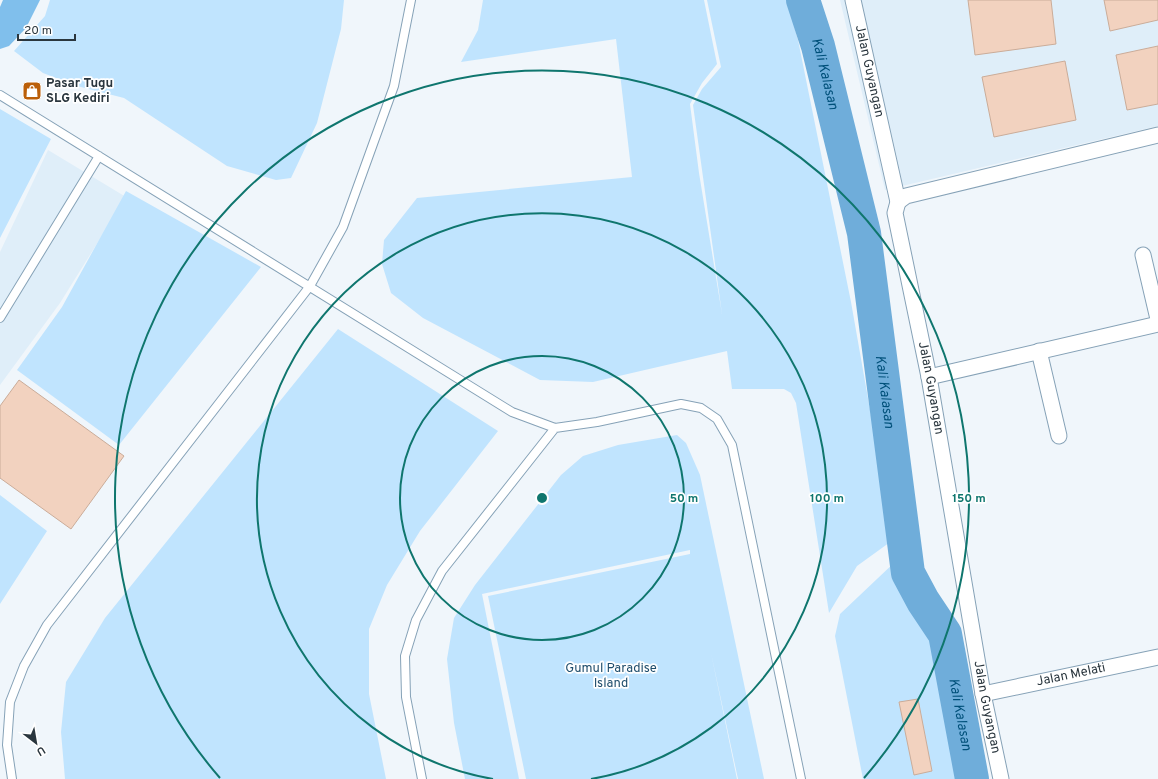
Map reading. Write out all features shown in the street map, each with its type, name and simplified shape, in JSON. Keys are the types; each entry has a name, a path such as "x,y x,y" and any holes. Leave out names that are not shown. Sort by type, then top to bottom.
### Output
{"street":[{"name":"Jalan Guyangan","path":"853,0 898,202 895,213 929,377 983,694 1001,779"},
{"path":"898,202 906,196 1158,135"},
{"path":"1143,255 1158,320"},
{"path":"929,377 1158,324"},
{"path":"1039,351 1060,436"},
{"name":"Jalan Melati","path":"983,694 1158,657"}],"lane":[{"path":"12,779 7,745 10,702 24,666 47,625 310,286 343,227 394,86 411,0"},
{"path":"0,95 512,412 555,428 596,422 681,404 701,408 718,419 732,445 801,779"},
{"path":"0,318 99,156"},
{"path":"422,779 406,697 405,656 416,620 442,571 555,428"}],"shaded area":[{"path":"3,0 40,0 26,28 9,46 0,49 0,7"},
{"path":"840,0 1158,0 1158,126 885,190"},
{"path":"48,150 126,197 60,303 0,385 0,252"}],"green space":[{"path":"50,0 344,0 341,29 317,123 291,178 276,180 227,166 124,98 77,86 43,73 14,51 45,16"},
{"path":"483,0 704,0 717,64 702,83 690,104 699,173 722,314 693,105 702,89 721,67 707,0 787,0 798,40 851,302 893,540 857,566 829,613 796,403 791,393 784,389 732,389 727,351 593,382 540,380 423,318 391,293 382,264 384,240 417,198 632,177 616,39 461,62 478,30"},
{"path":"0,109 51,139 0,238"},
{"path":"126,191 261,267 119,445 17,370 62,307"},
{"path":"338,329 498,431 420,531 387,585 369,629 369,694 386,779 65,779 61,732 66,682 105,618"},
{"name":"Gumul Paradise Island","path":"677,435 686,443 700,475 764,779 738,779 711,653 737,779 526,779 488,596 690,554 690,550 482,594 519,779 465,779 454,723 447,659 454,618 475,585 561,475 583,456 618,445"},
{"path":"0,495 47,531 0,604"},
{"path":"896,561 909,597 939,640 963,779 863,779 835,636 840,614"}],"building":[{"path":"968,0 1051,0 1056,44 975,55"},
{"path":"1104,0 1158,0 1158,20 1110,31"},
{"path":"1158,46 1158,104 1127,110 1116,55"},
{"path":"1065,61 1076,120 994,137 982,77"},
{"path":"19,380 124,456 71,529 0,478 0,406"},
{"path":"918,699 932,771 914,775 899,702"}],"waterway":[{"name":"Kali Kalasan","path":"803,0 818,46 864,233 908,573 923,601 945,634 972,779"}],"place":[{"name":"Pasar Tugu SLG Kediri","path":"32,91"}]}
